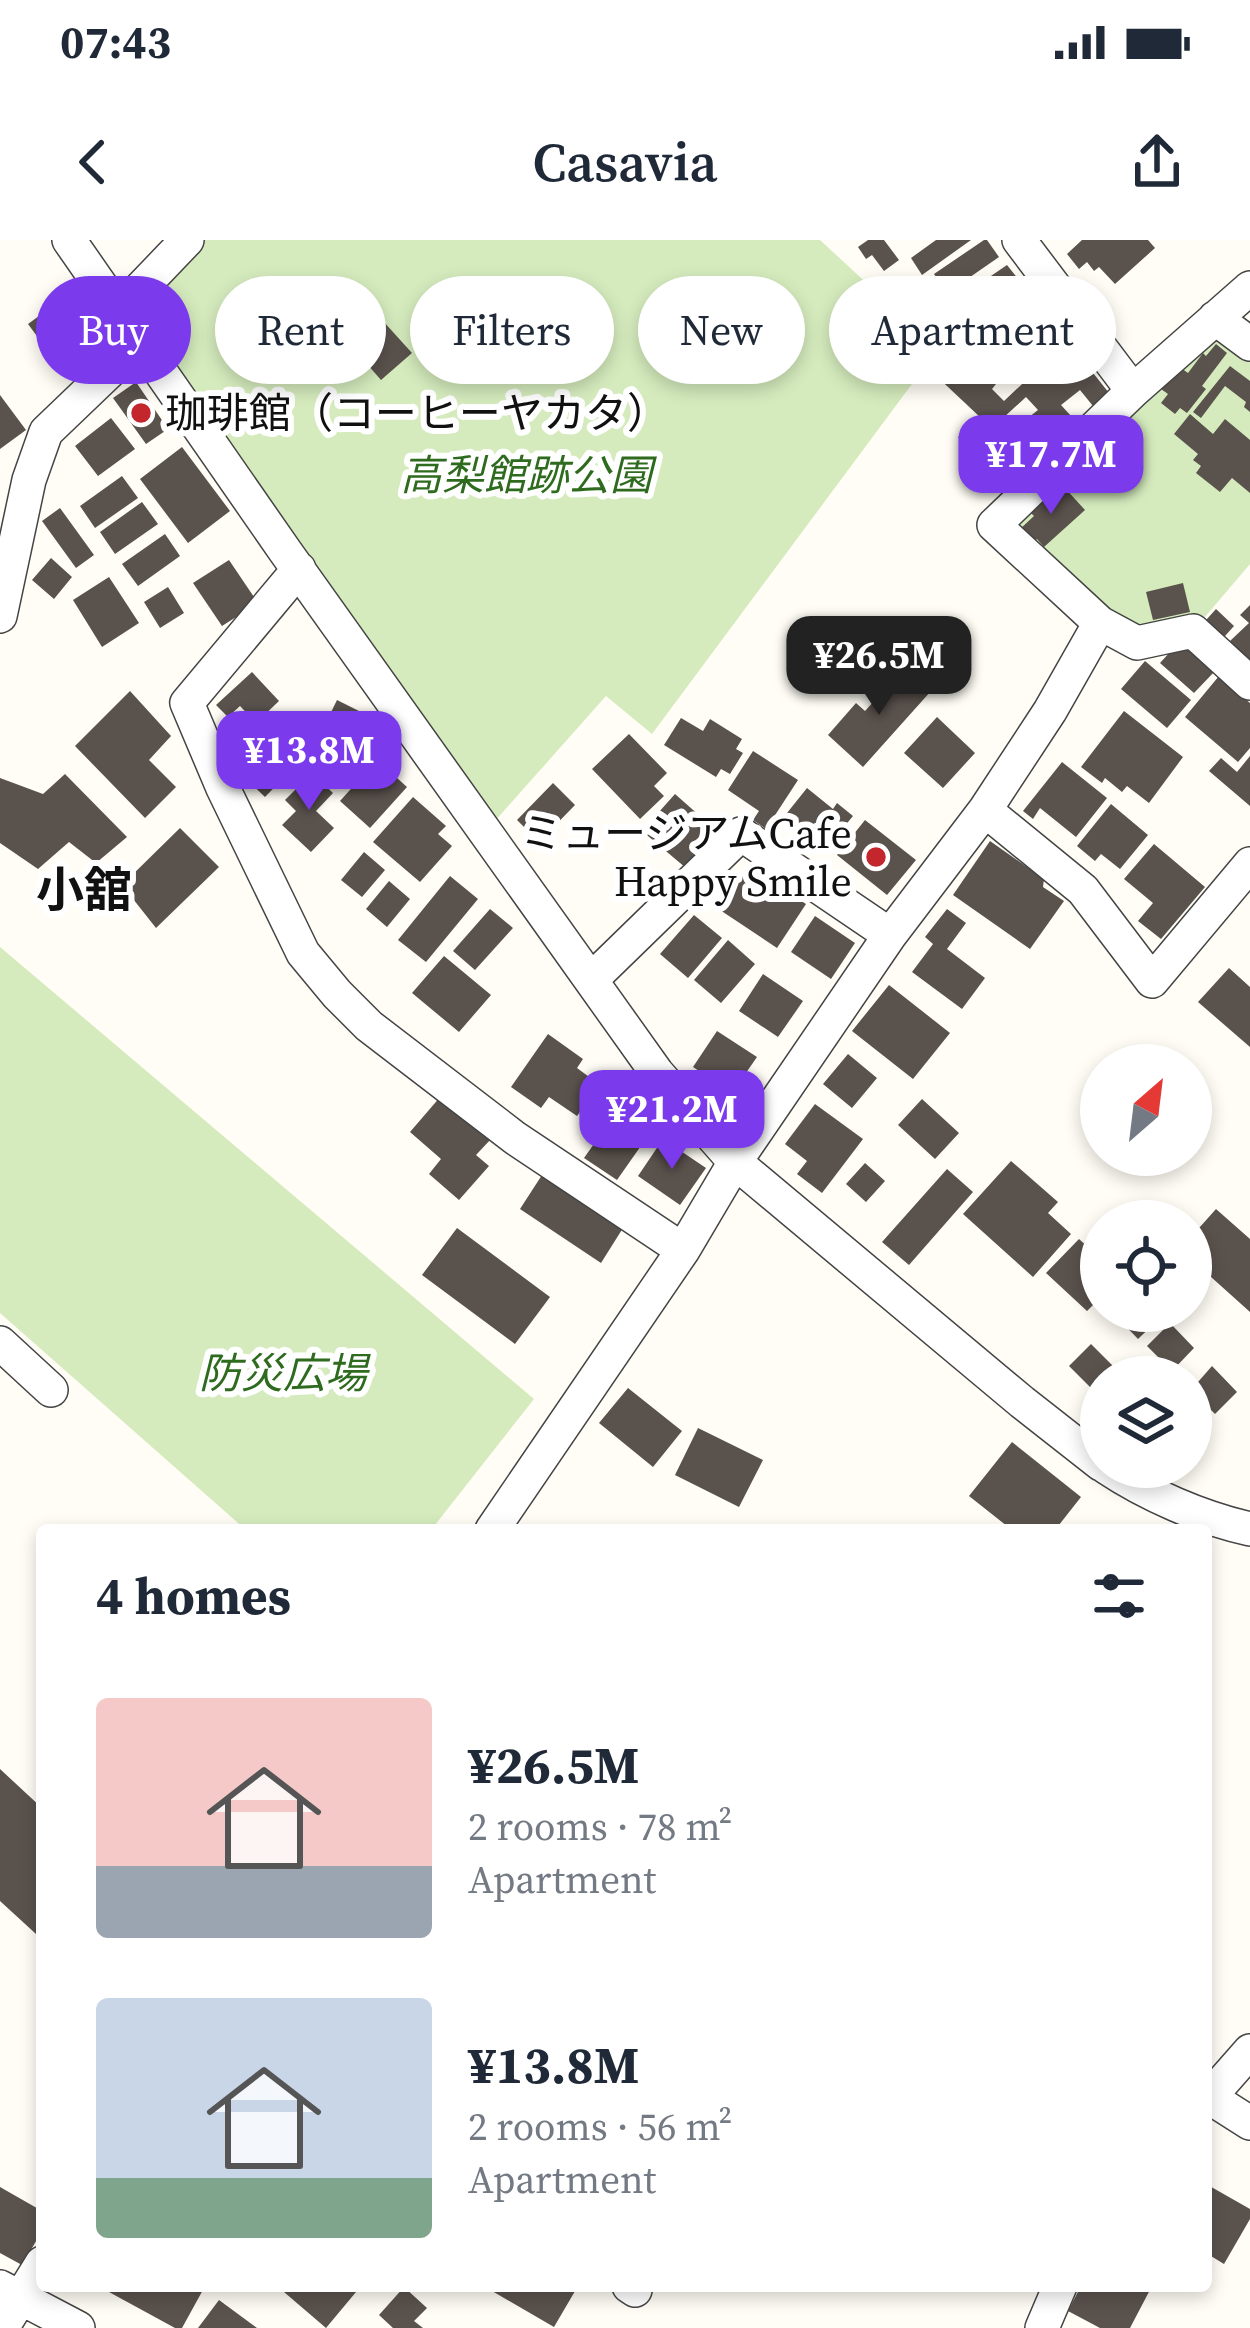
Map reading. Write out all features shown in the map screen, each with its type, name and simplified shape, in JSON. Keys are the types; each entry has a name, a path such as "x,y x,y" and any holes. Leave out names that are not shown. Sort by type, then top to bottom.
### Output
{"street":[{"path":"69,240 95,276"},
{"path":"152,276 187,240"},
{"path":"1019,240 1133,391"},
{"path":"1250,288 1133,391 994,525 1100,623 1137,643 1193,631 1250,683"},
{"path":"1215,318 1250,344"},
{"path":"0,616 29,480 46,432 96,384"},
{"path":"169,384 657,1073 735,1162 1080,1447"},
{"path":"298,569 187,703 302,953 369,1026 514,1138 683,1250"},
{"path":"496,1524 890,935 985,810 1100,623"},
{"path":"985,810 1083,890 1152,981 1250,864"},
{"path":"592,979 741,834 890,935"},
{"path":"0,1343 51,1390"},
{"path":"1143,1488 1250,1529"},
{"path":"1212,2093 1250,2051"},
{"path":"1212,2101 1250,2123"},
{"path":"36,2271 7,2304 78,2328"},
{"path":"1042,2328 1057,2292"}],"green space":[{"name":"高梨館跡公園","path":"187,240 820,240 859,276 829,276 829,384 912,384 652,734 606,696 486,831 171,384 191,384 191,276 153,276"},
{"path":"1215,318 1250,344 1250,564 1193,631 1137,643 994,525"},
{"name":"防災広場","path":"0,947 534,1399 436,1524 239,1524 0,1313"}],"building":[{"path":"868,240 884,240 899,260 884,271 872,255 866,259 858,247"},
{"path":"936,240 971,240 922,275 911,258"},
{"path":"984,240 999,257 972,276 934,274"},
{"path":"1082,240 1148,240 1155,248 1116,283 1116,276 1107,276 1099,267 1094,271 1087,262 1079,269 1067,254"},
{"path":"1007,265 1016,276 991,276"},
{"path":"386,324 410,351 386,376"},
{"path":"1216,344 1227,353 1202,386 1206,389 1187,413 1180,408 1175,414 1161,403 1168,394 1161,389 1181,368 1188,373"},
{"path":"1230,366 1250,381 1250,412 1244,407 1246,402 1225,386 1201,418 1193,412"},
{"name":"珈琲館（コーヒーヤカタ）","path":"137,384 168,429 146,444 113,398"},
{"path":"945,384 996,384 992,389 1004,401 1022,384 1102,384 1113,398 1097,411 1080,390 1061,405 1081,427 1046,457 1019,425 1038,410 1026,397 1003,418 1025,442 1016,451 1030,468 1005,492 958,437 981,418"},
{"path":"0,395 26,430 0,449"},
{"path":"1190,414 1213,434 1225,419 1250,440 1250,493 1232,478 1220,492 1196,473 1201,466 1193,460 1198,454 1174,434"},
{"path":"111,418 135,449 98,476 75,446"},
{"path":"1114,431 1137,456 1110,480 1090,458 1096,452 1093,449"},
{"path":"182,447 230,511 188,543 140,479"},
{"path":"122,476 138,498 95,528 80,506"},
{"path":"1064,487 1085,510 1044,547 1037,539 1031,544 1019,530 1034,516 1029,511 1050,492 1054,496"},
{"path":"142,502 158,524 115,554 100,532"},
{"path":"60,508 94,555 76,568 42,521"},
{"path":"165,534 180,556 138,586 122,564"},
{"path":"51,558 72,577 54,599 32,580"},
{"path":"229,560 258,603 222,626 193,583"},
{"path":"109,577 139,623 102,647 73,600"},
{"path":"1183,583 1190,612 1153,620 1146,592"},
{"path":"168,587 184,613 160,628 144,602"},
{"path":"1250,605 1250,661 1230,641 1249,623 1240,615"},
{"path":"1216,609 1234,626 1216,646 1198,629"},
{"path":"1181,640 1215,671 1194,693 1160,663"},
{"path":"1145,661 1191,700 1167,728 1121,689"},
{"path":"905,667 931,691 863,767 828,735 856,703 865,711"},
{"path":"252,672 279,701 256,723 240,706 228,717 216,705"},
{"path":"1219,676 1250,703 1250,748 1238,762 1185,717"},
{"path":"130,691 171,736 149,760 176,787 145,818 75,746"},
{"path":"337,700 373,718 350,766 314,747"},
{"path":"1124,711 1183,757 1149,803 1127,786 1122,792 1081,767"},
{"path":"937,717 975,753 943,788 904,753"},
{"path":"681,718 703,731 710,719 742,739 736,749 743,753 730,774 721,769 716,777 664,745"},
{"path":"281,734 305,756 265,797 242,775"},
{"path":"629,734 667,773 654,786 664,796 640,819 592,769"},
{"path":"753,751 798,780 766,829 753,820 759,811 728,790"},
{"path":"1250,756 1250,806 1209,771 1221,758 1237,772"},
{"path":"377,760 407,787 370,828 340,801"},
{"path":"1062,762 1107,798 1076,837 1040,808 1033,819 1023,811"},
{"path":"312,773 333,793 316,811 334,828 311,852 282,825 296,811 285,800"},
{"path":"65,774 127,837 96,863 69,842 38,869 0,843 0,778 43,794"},
{"path":"553,783 575,805 539,842 517,820"},
{"path":"807,788 833,809 837,803 853,816 825,850 783,818"},
{"path":"675,794 718,832 686,868 642,831"},
{"path":"413,797 446,826 438,834 452,846 420,882 373,842"},
{"path":"1111,804 1148,835 1120,869 1101,854 1095,861 1077,846"},
{"name":"ミュージアムCafe Happy Smile","path":"865,820 916,860 887,895 837,855"},
{"path":"180,828 219,867 156,928 122,885"},
{"path":"990,841 1044,879 1043,887 1064,901 1030,949 953,895"},
{"path":"1154,844 1205,887 1161,939 1138,921 1153,903 1124,879"},
{"path":"364,852 385,870 362,897 341,880"},
{"path":"749,867 806,904 777,948 720,910"},
{"path":"450,876 478,899 426,962 398,940"},
{"path":"389,881 410,899 387,927 366,909"},
{"path":"490,909 513,928 475,970 453,951"},
{"path":"947,909 966,923 947,949 985,978 962,1009 912,972 933,944 925,937"},
{"path":"694,915 722,938 688,978 660,954"},
{"path":"815,916 855,943 831,979 791,952"},
{"path":"728,940 755,964 721,1003 694,980"},
{"path":"444,956 491,995 459,1032 412,993"},
{"path":"1229,968 1250,987 1250,1047 1198,1002"},
{"path":"763,974 803,1001 778,1037 739,1011"},
{"path":"889,985 950,1033 913,1079 852,1031"},
{"path":"717,1031 757,1057 732,1093 693,1067"},
{"path":"548,1034 583,1059 577,1068 600,1085 577,1116 549,1097 541,1108 511,1087"},
{"path":"848,1054 877,1078 852,1108 823,1084"},
{"path":"441,1096 491,1139 476,1155 489,1166 459,1200 429,1174 441,1159 410,1132"},
{"path":"922,1099 959,1133 935,1159 898,1125"},
{"path":"815,1104 863,1139 822,1193 797,1174 807,1161 785,1144"},
{"path":"620,1107 652,1130 617,1180 584,1158"},
{"path":"663,1139 706,1168 680,1205 638,1176"},
{"path":"1011,1161 1058,1202 1048,1213 1071,1234 1033,1277 963,1214"},
{"path":"865,1163 885,1181 866,1202 846,1184"},
{"path":"947,1169 973,1192 909,1265 882,1242"},
{"path":"542,1175 623,1228 601,1263 520,1209"},
{"path":"1216,1209 1250,1239 1250,1312 1212,1278 1212,1213"},
{"path":"457,1228 550,1297 515,1344 422,1275"},
{"path":"1079,1239 1080,1240 1080,1305 1046,1273"},
{"path":"1161,1332 1179,1332 1194,1348 1186,1356 1157,1356 1147,1346"},
{"path":"1091,1344 1103,1356 1080,1356 1080,1377 1069,1366"},
{"path":"1212,1366 1237,1392 1215,1414 1212,1411"},
{"path":"628,1388 682,1431 653,1467 599,1423"},
{"path":"698,1428 763,1460 739,1507 675,1475"},
{"path":"1012,1442 1081,1497 1060,1524 1004,1524 969,1496"},
{"path":"0,1769 36,1802 36,1934 0,1901"},
{"path":"0,2187 36,2208 36,2241 22,2265 0,2253"},
{"path":"1212,2187 1250,2209 1250,2219 1224,2264 1212,2257"},
{"path":"109,2292 202,2292 182,2328"},
{"path":"284,2292 356,2292 326,2328"},
{"path":"400,2292 409,2292 427,2308 414,2321 423,2328 393,2328 379,2315"},
{"path":"494,2292 574,2292 554,2327"},
{"path":"1078,2292 1149,2292 1130,2328 1100,2328 1068,2311"},
{"path":"219,2300 257,2328 198,2328"}],"place":[{"name":"珈琲館（コーヒーヤカタ）","path":"141,413"},
{"name":"ミュージアムCafe Happy Smile","path":"876,857"}],"district":[{"name":"小舘","path":"84,890"}]}
